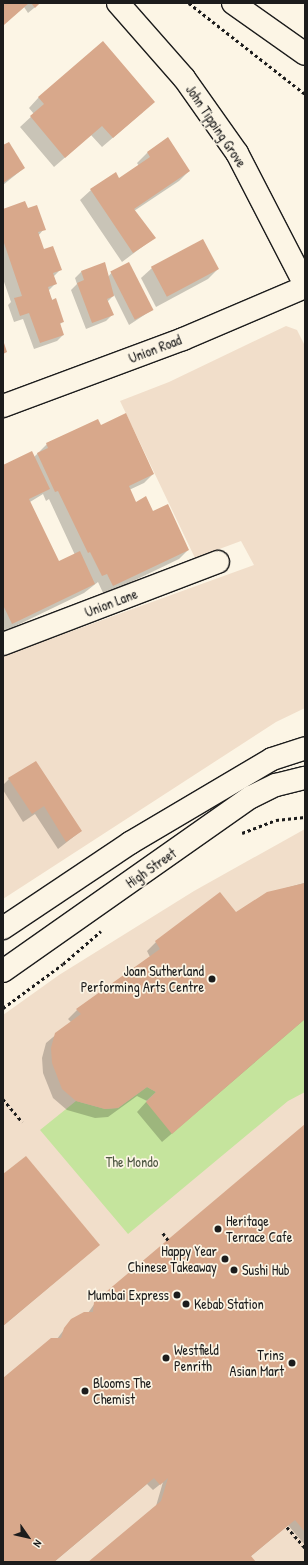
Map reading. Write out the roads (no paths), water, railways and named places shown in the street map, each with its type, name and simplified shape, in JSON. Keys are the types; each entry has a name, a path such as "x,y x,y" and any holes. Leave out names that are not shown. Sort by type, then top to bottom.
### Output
{"main road":[{"name":"John Tipping Grove","path":"118,3 184,78 237,153 305,286"},
{"path":"233,3 305,54"},
{"name":"Union Road","path":"3,406 183,339 305,286"},
{"name":"Union Lane","path":"3,644 218,562"},
{"path":"3,928 130,843 272,759 305,748"},
{"name":"High Street","path":"3,971 251,798 276,785 305,778"}],"place":[{"name":"Joan Sutherland Performing Arts Centre","path":"212,979"},
{"name":"Heritage Terrace Cafe","path":"218,1229"},
{"name":"Happy Year Chinese Takeaway","path":"225,1259"},
{"name":"Sushi Hub","path":"234,1270"},
{"name":"Mumbai Express","path":"177,1295"},
{"name":"Kebab Station","path":"186,1304"},
{"name":"Westfield Penrith","path":"166,1358"},
{"name":"Trins Asian Mart","path":"292,1363"},
{"name":"Blooms The Chemist","path":"85,1391"}],"park label":[{"name":"The Mondo","path":"132,1162"}]}
